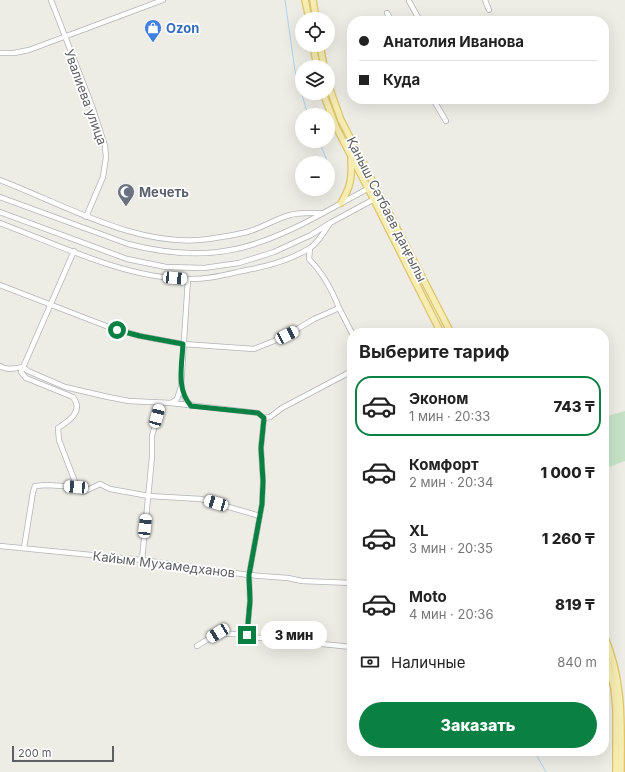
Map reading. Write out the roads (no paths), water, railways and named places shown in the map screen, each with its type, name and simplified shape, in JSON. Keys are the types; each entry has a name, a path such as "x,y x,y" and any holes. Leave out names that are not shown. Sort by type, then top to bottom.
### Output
{"main road":[{"path":"305,0 308,12"},
{"path":"313,0 315,12"},
{"name":"Қаныш Сәтбаев даңғылы","path":"326,100 336,127 438,328"},
{"name":"Қаныш Сәтбаев даңғылы","path":"334,100 341,120 448,328"},
{"path":"341,202 348,192 351,183 351,156"},
{"path":"609,648 619,687 621,709 622,772"},
{"path":"609,668 614,688 616,709 616,772"}],"street":[{"name":"Увалиева улица","path":"51,0 92,106 105,146 106,157 103,177 86,217"},
{"path":"0,53 14,53 29,50 164,0"},
{"path":"485,0 489,10"},
{"path":"409,2 417,16"},
{"path":"436,104 446,121"},
{"path":"0,180 50,200 86,217 154,237 181,240 208,239 248,232 291,214 322,213"},
{"path":"0,197 128,244 170,253 211,253 236,249 275,236 375,185"},
{"path":"0,212 127,259 154,265 185,269 221,266 258,258 292,244 380,196"},
{"path":"0,223 106,264 133,272 162,277 188,279 206,278 264,267 281,262 310,248 330,223"},
{"path":"310,248 309,259 315,264 330,287 349,328"},
{"path":"74,251 21,372 26,378 73,397 76,402 77,408 74,414 68,422 58,428 59,440 76,487 80,492 83,492 100,484 110,489 148,496 201,499 260,516"},
{"path":"171,403 177,399 181,387 188,279"},
{"path":"0,285 106,326 140,336 183,344 254,349 274,341 314,319 339,308"},
{"path":"0,366 11,369 23,367 28,371 64,387 129,401 171,403 258,413 264,418 270,417 282,408 347,374"},
{"path":"181,387 186,400 191,406"},
{"path":"142,560 152,458 152,436 161,403"},
{"path":"247,635 250,601 249,575 260,516 263,481 261,448 264,418"},
{"path":"24,548 35,486 47,485 76,487"},
{"name":"Кайым Мухамедханов","path":"0,546 142,560 249,575 347,583"},
{"path":"197,646 218,633 347,646"}],"waterway":[{"path":"285,0 295,71 306,108"},
{"path":"322,148 325,156"},
{"path":"537,756 546,772"}],"place":[{"name":"Ozon","path":"153,43"},
{"name":"Мечеть","path":"126,207"}]}
